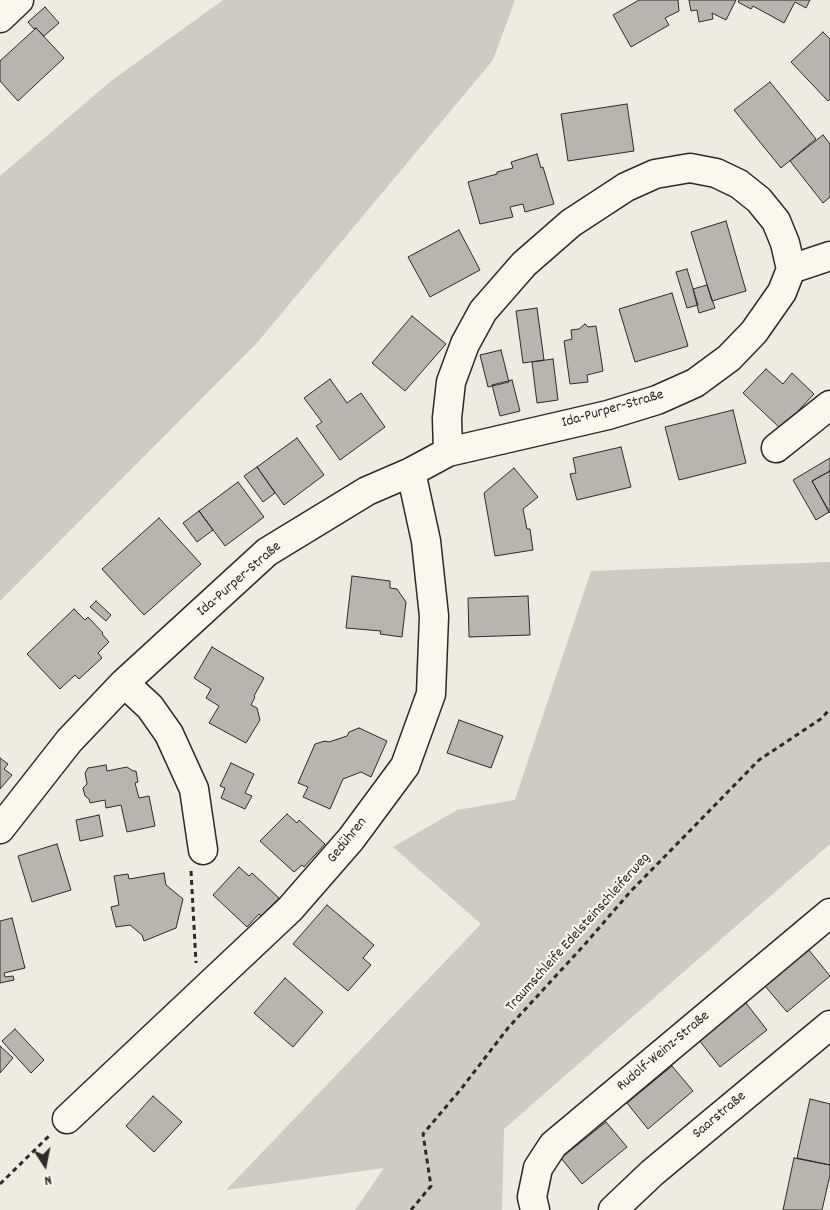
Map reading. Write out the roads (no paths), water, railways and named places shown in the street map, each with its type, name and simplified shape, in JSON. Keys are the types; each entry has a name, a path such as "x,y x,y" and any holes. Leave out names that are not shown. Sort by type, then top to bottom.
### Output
{"street":[{"path":"0,18 19,0"},
{"path":"448,452 446,418 452,382 465,344 483,311 524,264 571,223 626,187 655,174 690,168 716,172 739,184 759,200 776,221 785,243 791,269 830,256"},
{"name":"Ida-Purper-Straße","path":"0,829 69,741 124,683 268,552 367,491 410,472 448,452 608,415 657,400 695,383 729,358 754,332 782,292 791,269"},
{"path":"776,448 830,405"},
{"name":"Gedühren","path":"67,1119 290,909 351,839 406,766 432,694 434,616 426,541 410,472"},
{"path":"124,683 150,707 169,734 194,789 203,850"},
{"name":"Rudolf-Weinz-Straße","path":"535,1210 532,1197 538,1168 553,1145 830,913"},
{"name":"Saarstraße","path":"613,1210 652,1173 830,1025"}]}
